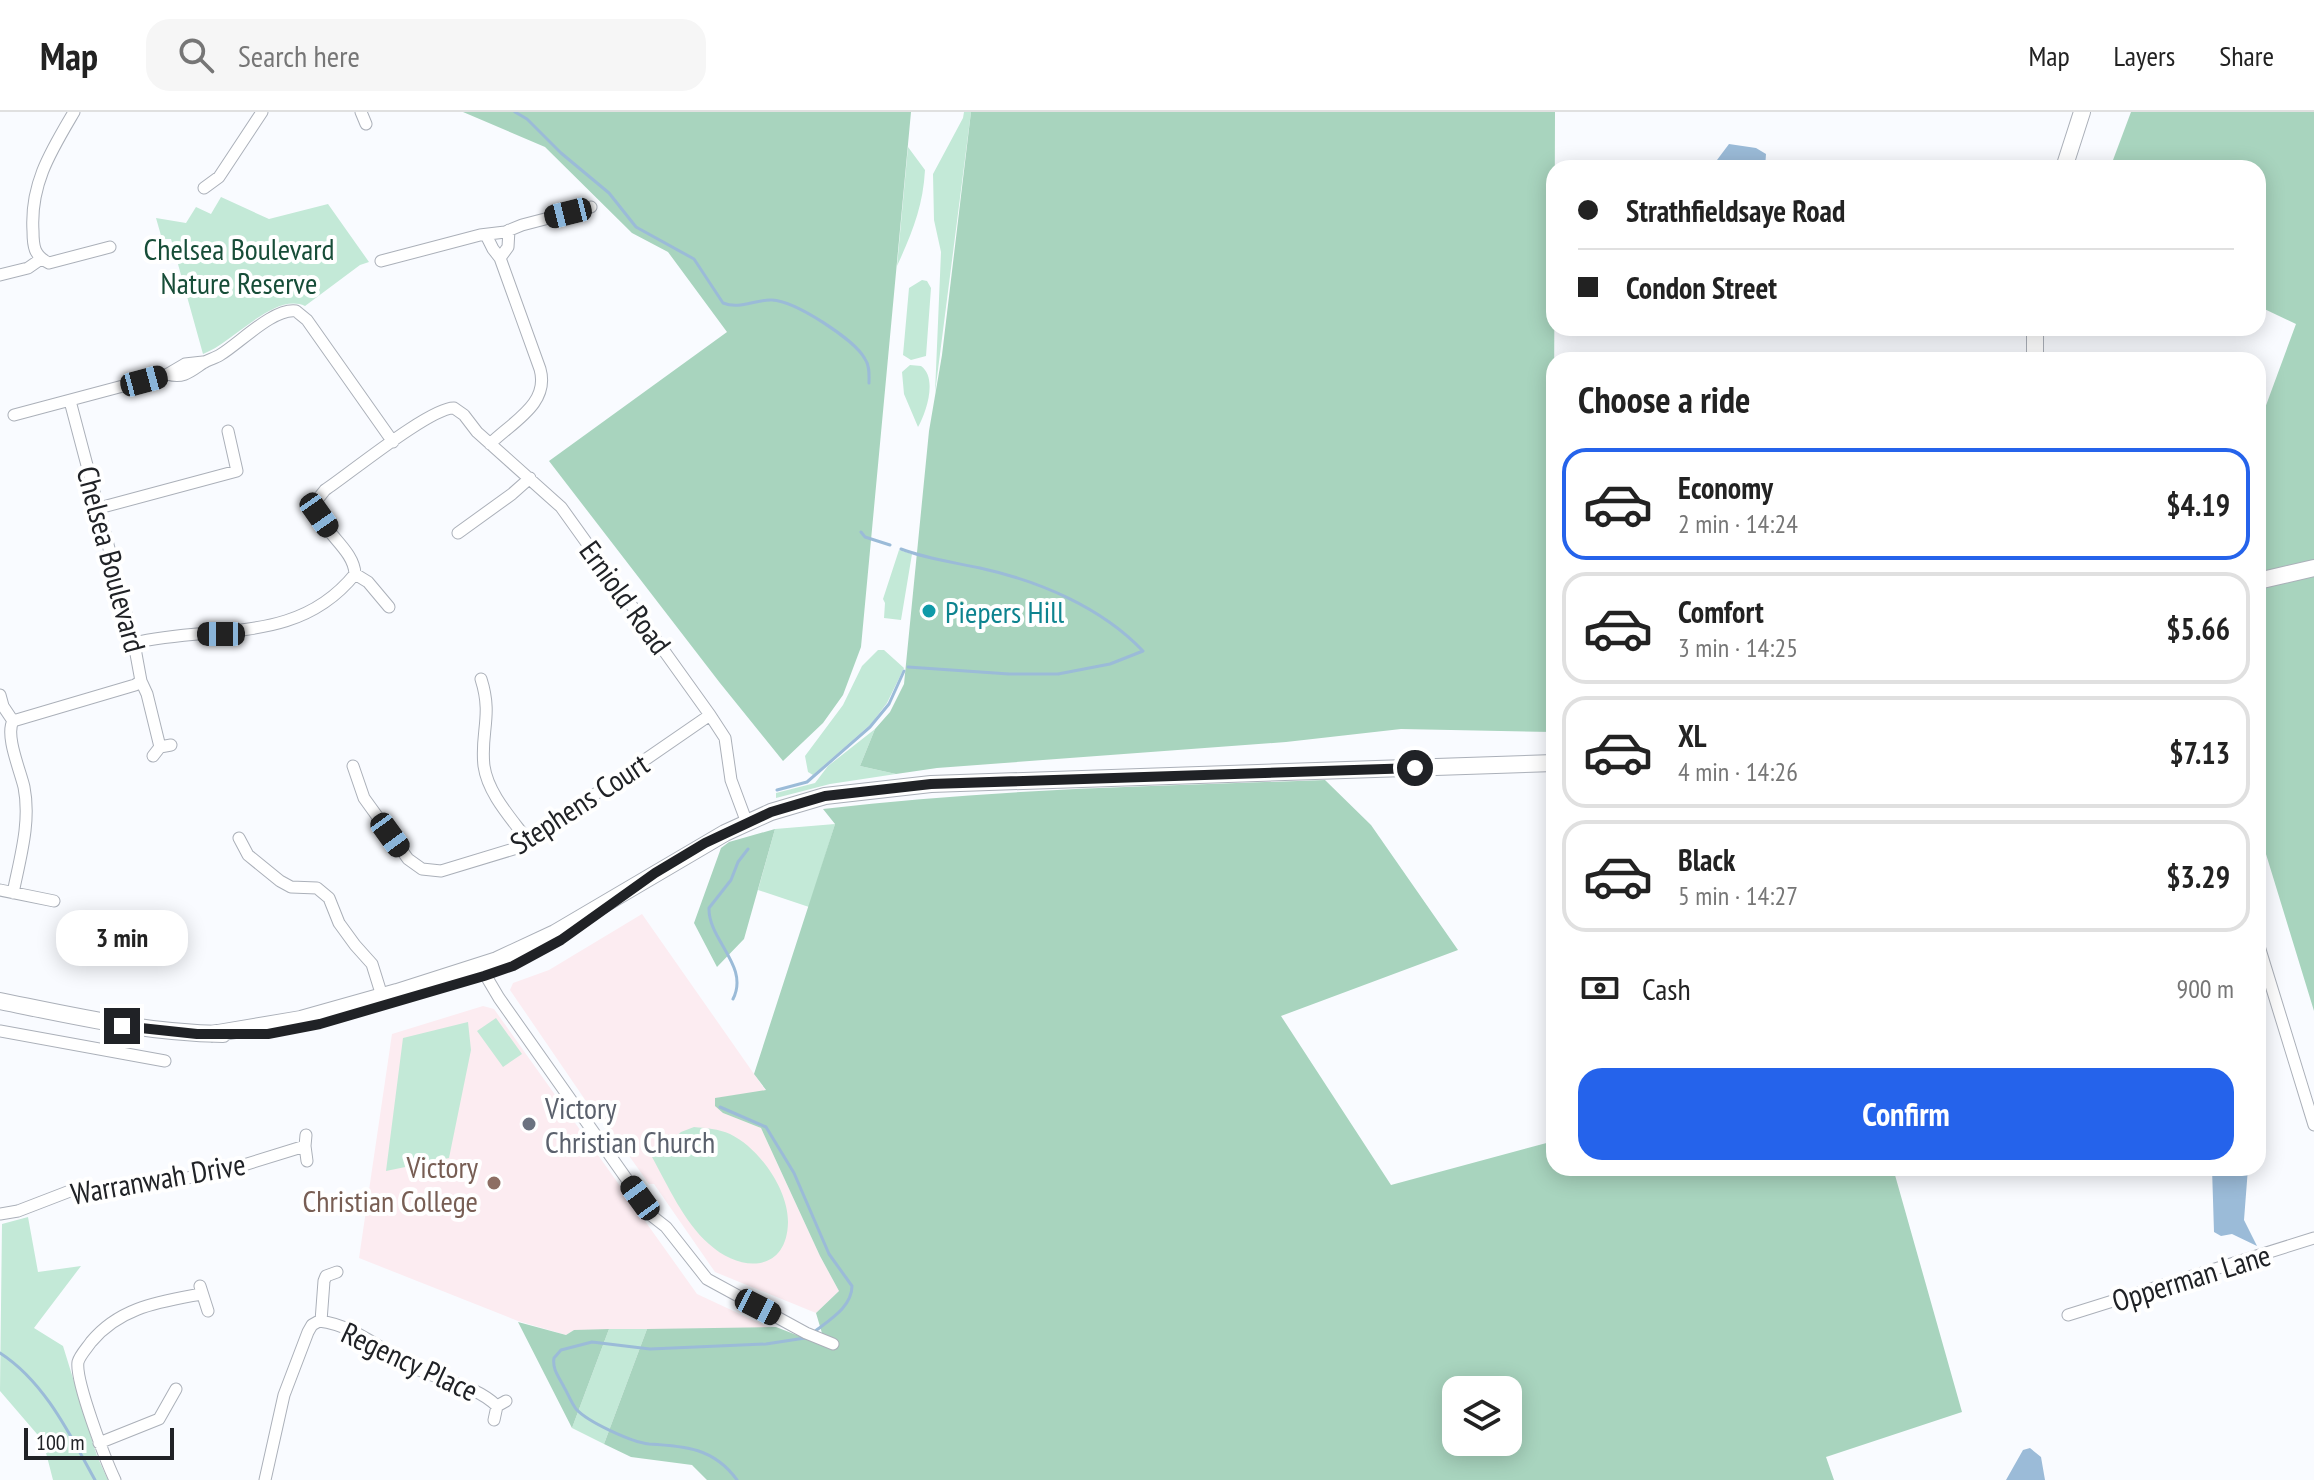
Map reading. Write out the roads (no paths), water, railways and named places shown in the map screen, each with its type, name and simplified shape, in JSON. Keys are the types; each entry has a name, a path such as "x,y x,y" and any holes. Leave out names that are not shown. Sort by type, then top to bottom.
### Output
{"main road":[{"path":"2067,160 2082,112"},
{"path":"2266,579 2314,568"},
{"path":"0,1001 122,1026 212,1034 268,1034 320,1024 482,971 555,933 705,843 747,823 806,800 887,787 1546,763"},
{"path":"212,1034 290,1021 482,971"}],"street":[{"path":"74,112 48,157 37,184 33,210 36,253 41,259 54,262 110,247"},
{"path":"204,188 219,177 262,112"},
{"path":"361,112 366,124"},
{"path":"381,261 591,207"},
{"path":"500,258 508,247 509,230"},
{"path":"486,235 500,258 540,369 542,383 541,394 535,404 490,444"},
{"path":"0,275 28,268 41,259"},
{"path":"14,415 168,374 177,377 186,374 279,313 296,311 307,320 393,442 325,490 317,500 317,510 352,561 355,574 368,582 391,610"},
{"name":"Chelsea Boulevard","path":"13,721 141,681 134,643 70,401"},
{"name":"Erniold Road","path":"393,442 439,411 452,407 461,411 477,432 561,507 725,738 731,780 747,823"},
{"path":"99,508 237,471 228,431"},
{"path":"458,533 530,478"},
{"path":"134,643 164,636 221,634 291,620 311,609 330,589 339,588 355,574"},
{"path":"481,679 488,702 485,771 492,789 528,841"},
{"path":"141,681 161,749"},
{"path":"0,695 13,721 10,732 25,793 26,820 13,893"},
{"name":"Stephens Court","path":"353,766 364,798 408,859 422,869 441,871 509,852 528,841 710,715"},
{"path":"239,838 251,859 283,883 317,888 329,898 339,923 372,964 382,996"},
{"path":"0,890 54,901"},
{"path":"2266,969 2314,1125"},
{"path":"482,971 640,1198 643,1209 666,1227 701,1273 732,1294 833,1344"},
{"path":"0,1031 165,1061"},
{"name":"Warranwah Drive","path":"0,1214 18,1211 70,1191 169,1182 234,1168 305,1141 307,1161"},
{"name":"Opperman Lane","path":"2068,1315 2314,1238"},
{"name":"Regency Place","path":"321,1321 323,1284 326,1276 337,1272"},
{"path":"115,1480 99,1443 78,1370 80,1358 106,1324 124,1313 201,1290 208,1311"},
{"name":"Regency Place","path":"265,1480 286,1388 315,1322 321,1321 374,1342 418,1369 501,1403 494,1420"},
{"path":"99,1443 159,1419 177,1389"}],"water":[{"path":"1729,144 1756,148 1766,154 1766,160 1717,160"},
{"path":"2212,1176 2247,1176 2244,1220 2257,1246 2232,1234 2221,1236 2214,1232"},
{"path":"2030,1448 2041,1457 2045,1480 2006,1480 2023,1450"}],"waterway":[{"path":"515,112 527,119 561,153 609,193 636,227 694,259 723,303 735,305 772,300 809,314 859,351 868,365 869,383"},
{"path":"861,532 865,537 890,545"},
{"path":"901,549 1002,573 1046,588 1108,621 1143,651 1110,664 1058,674 908,667"},
{"path":"777,790 807,782 870,727 889,704 904,671"},
{"path":"733,999 737,987 736,975 710,920 709,908 731,880 738,862 748,849"},
{"path":"720,1107 766,1127 794,1173 829,1254 852,1286 844,1307 814,1332"},
{"path":"737,1480 709,1455 687,1448 641,1442 590,1420 573,1404 556,1373 554,1358 561,1350 592,1342 650,1349 766,1344 805,1338"},
{"path":"0,1353 43,1394 95,1480"}],"place":[{"name":"Piepers Hill","path":"929,611"},
{"name":"Victory Christian Church","path":"529,1124"},
{"name":"Victory Christian College","path":"494,1183"}],"park label":[{"name":"Chelsea Boulevard Nature Reserve","path":"239,265"}]}
